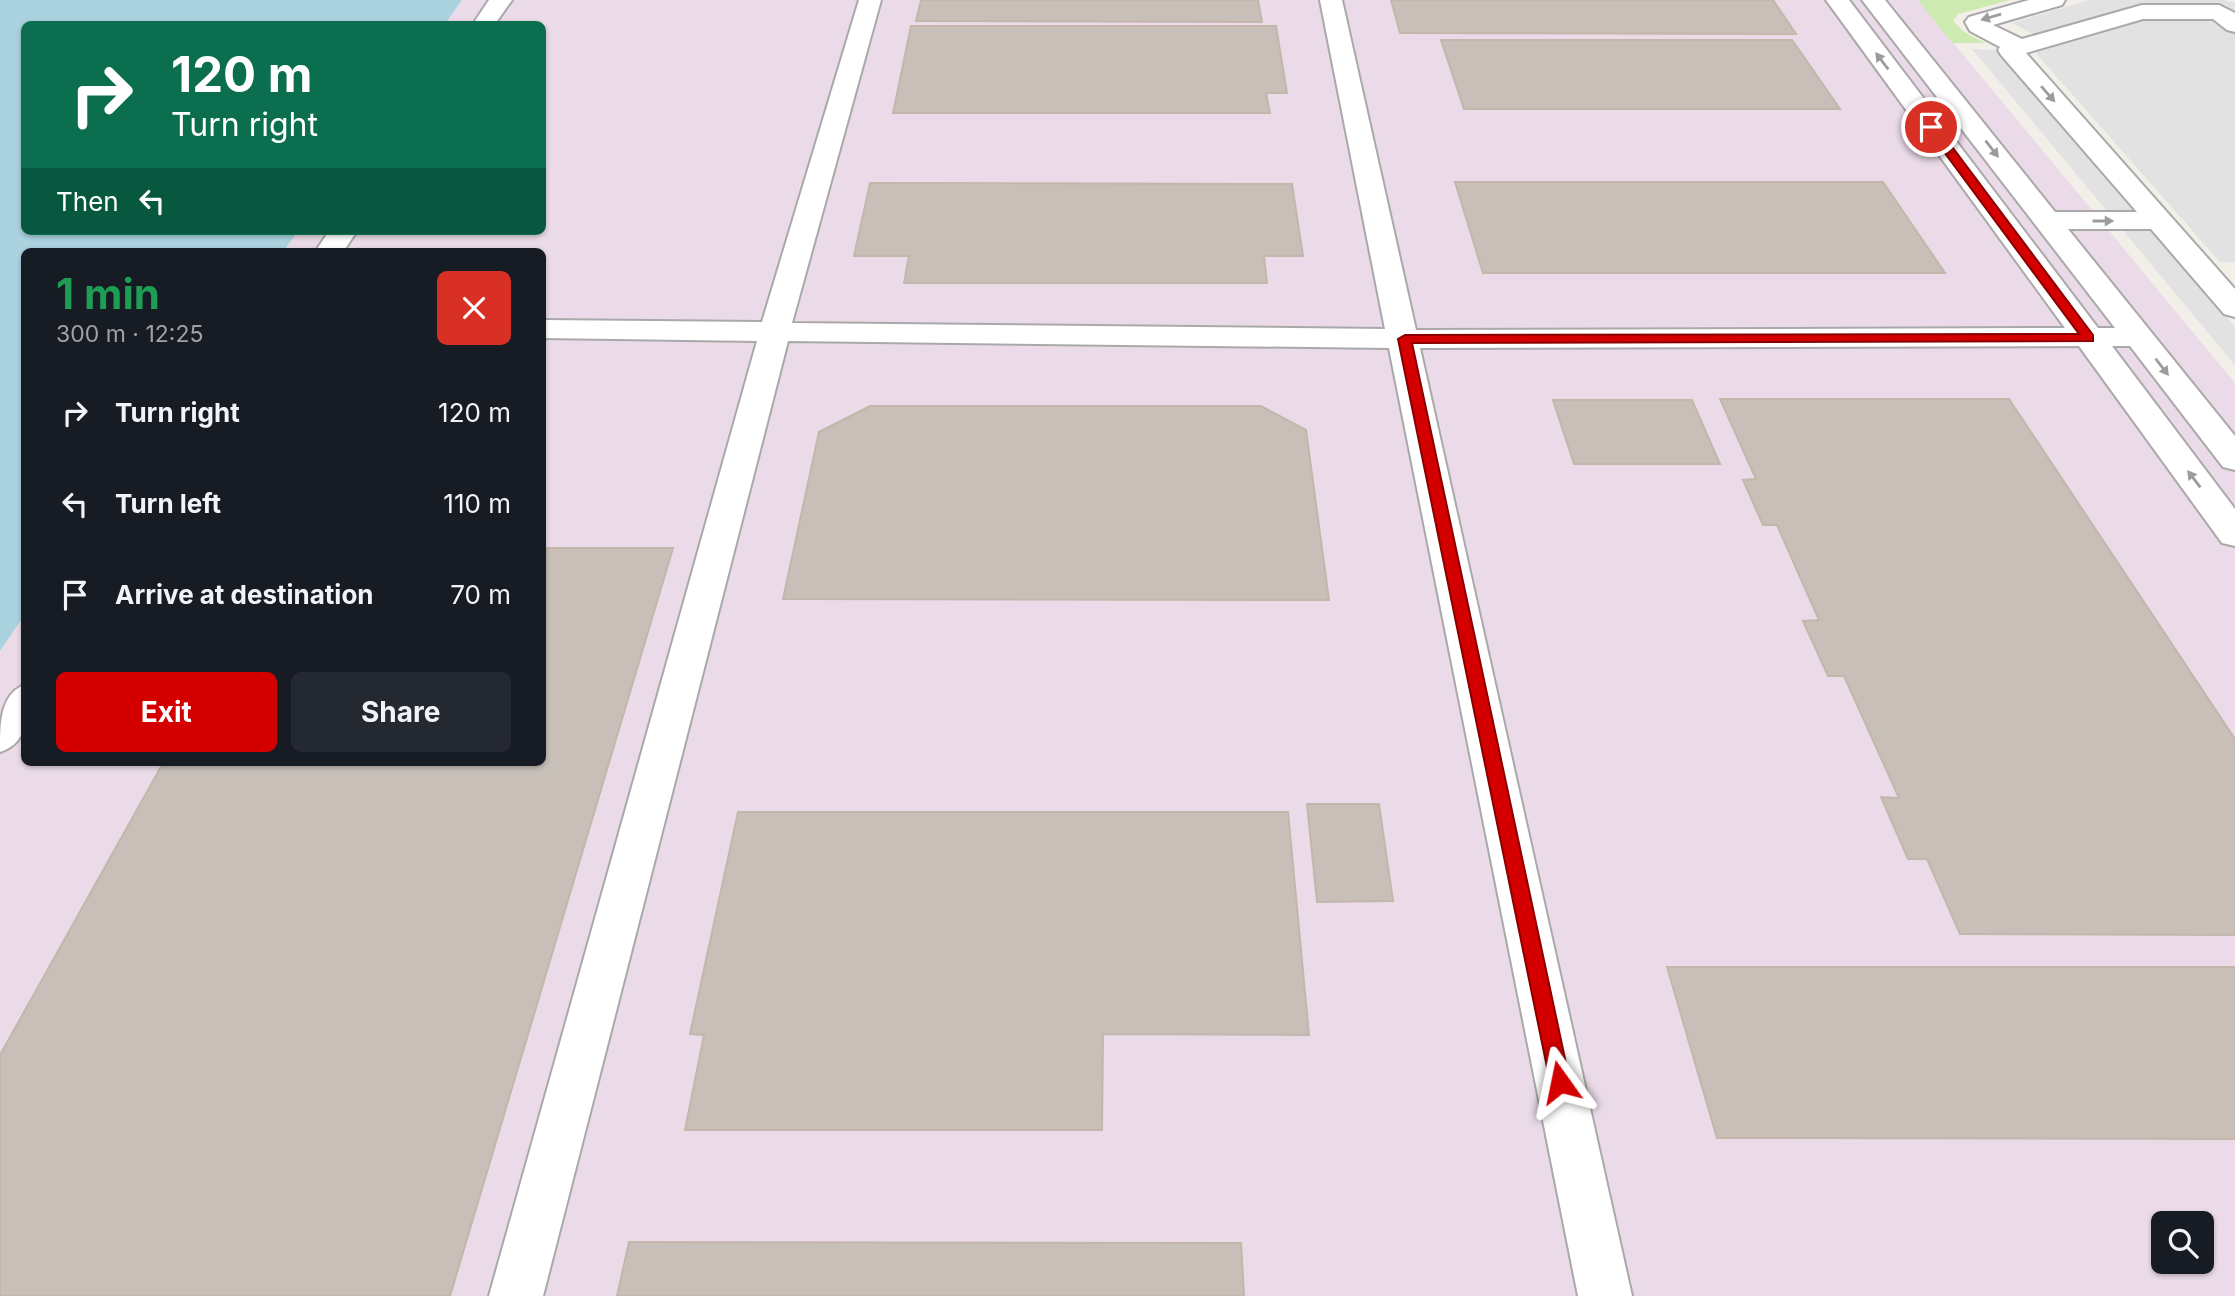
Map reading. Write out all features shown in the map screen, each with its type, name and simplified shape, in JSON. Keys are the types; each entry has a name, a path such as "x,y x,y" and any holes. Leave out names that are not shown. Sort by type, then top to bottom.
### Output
{"street":[{"path":"486,21 500,0"},
{"path":"516,1296 775,330 870,0"},
{"path":"1331,0 1405,339 1605,1296"},
{"path":"1837,0 2235,534"},
{"path":"1873,0 2235,459"},
{"path":"2019,47 1978,26 1977,22 2054,0"},
{"path":"2235,25 2219,12 2142,12 2010,50 2235,309"},
{"path":"2048,220 2159,221"},
{"path":"2204,273 2235,273"},
{"path":"546,329 1405,339 2139,337"},
{"path":"0,736 21,704"}],"shaded area":[{"path":"462,0 1918,0 2235,383 2235,1296 0,1296 0,651 21,620 21,766 546,766 546,248 286,248 295,235 546,235 546,21 447,21"},
{"path":"2089,0 2224,0 2235,3 2235,262 2220,262 2034,51 2052,44 2012,23"},
{"path":"1972,49 1997,50 2235,327 2235,365"}],"green space":[{"path":"1918,0 2010,0 1958,14 1953,21 1964,32 1985,43 1952,43"}],"water":[{"path":"0,0 462,0 447,21 21,21 21,235 295,235 286,248 21,248 21,620 0,651"}],"building":[{"path":"921,0 1258,0 1262,22 916,21"},
{"path":"1391,0 1773,0 1796,34 1400,33"},
{"path":"911,26 1276,26 1287,93 1266,93 1270,113 893,113"},
{"path":"1441,40 1792,40 1840,109 1464,109"},
{"path":"1455,182 1883,182 1945,273 1483,273"},
{"path":"870,183 1292,184 1303,256 1264,256 1267,283 904,283 909,256 854,256"},
{"path":"1720,399 2009,399 2235,739 2235,935 1960,934 1927,859 1908,859 1881,797 1899,798 1844,676 1828,676 1803,621 1819,620 1777,525 1763,525 1743,480 1756,479"},
{"path":"1553,400 1692,400 1720,464 1574,464"},
{"path":"870,406 1261,406 1306,430 1329,600 783,599 819,432"},
{"path":"546,548 673,548 450,1296 0,1296 0,1055 161,766 546,766"},
{"path":"1307,804 1379,804 1393,901 1317,902"},
{"path":"738,812 1288,812 1309,1035 1103,1034 1102,1130 685,1130 704,1035 690,1034"},
{"path":"1667,967 2235,967 2235,1139 1717,1138"},
{"path":"629,1242 1241,1243 1244,1296 617,1296"}],"route":[{"path":"1560,1082 1405,339 2089,338 1931,127"}]}
